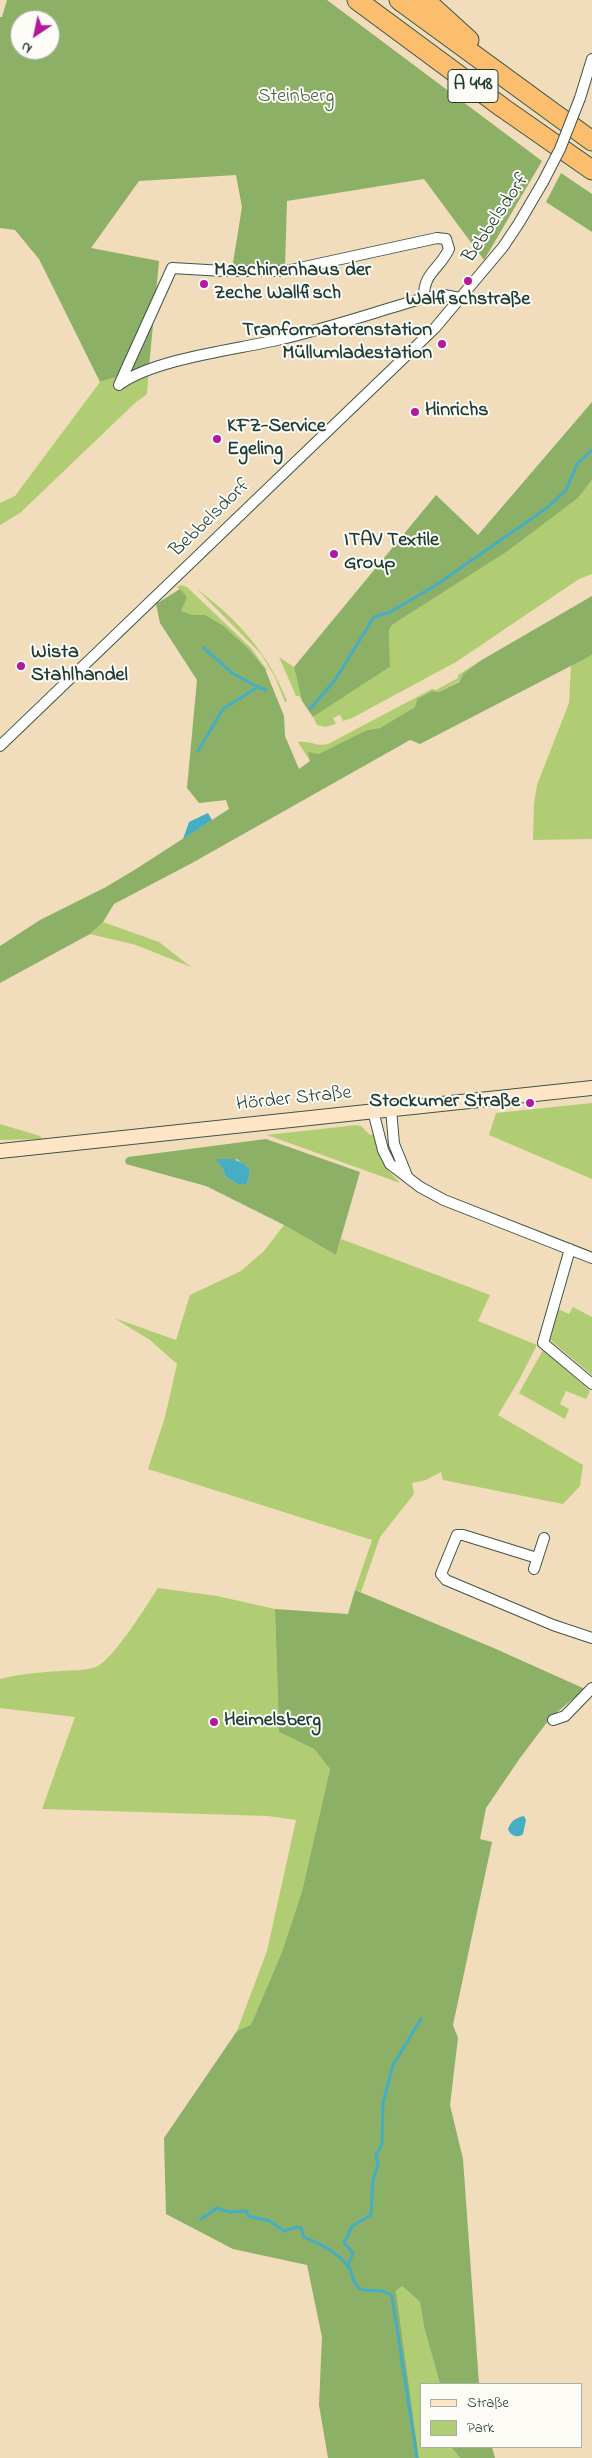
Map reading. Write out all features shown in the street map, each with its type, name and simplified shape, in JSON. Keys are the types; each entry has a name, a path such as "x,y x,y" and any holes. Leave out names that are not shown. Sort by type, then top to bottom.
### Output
{"highway":[{"name":"A 448","path":"357,0 503,108 592,170"},
{"name":"A 448","path":"399,0 592,141"},
{"path":"425,0 466,36 489,67"}],"main road":[{"name":"Hörder Straße","path":"0,1151 592,1088"}],"street":[{"name":"Bebbelsdorf","path":"0,746 435,328 520,224 560,149 580,98 592,59"},
{"path":"424,298 424,286 429,275 443,260 449,249 446,239 437,238 286,271 224,271 172,268 119,385 133,375 203,355 278,340 424,298 444,295 460,298"},
{"path":"391,1109 396,1152 409,1179"},
{"path":"373,1111 386,1157 390,1164 409,1179 444,1200 592,1258"},
{"path":"570,1249 543,1343 592,1384"},
{"path":"537,1558 463,1534 458,1535 441,1574 446,1580 553,1625 592,1638"},
{"path":"534,1569 544,1538"},
{"path":"553,1720 564,1716 592,1688"}],"green space":[{"name":"Steinberg","path":"7,0 327,0 542,161 484,260 424,179 287,201 285,267 232,269 242,207 236,175 139,181 91,248 159,261 149,367 100,382 39,259 15,230 0,228 0,17 2,17"},
{"path":"561,173 592,194 592,232 546,202"},
{"path":"149,367 147,394 135,403 20,513 0,525 0,503 15,496 100,382"},
{"path":"592,402 592,480 578,498 508,551 392,625 389,630 390,667 313,717 302,701 294,667 436,495 478,535"},
{"path":"592,480 592,574 579,579 456,662 352,718 343,721 340,715 333,718 336,724 325,727 317,725 313,717 390,667 389,630 392,625 508,551 578,498"},
{"path":"181,585 187,587 251,648 267,670 265,671 249,649 205,615 193,615 180,611 187,597 177,587"},
{"path":"180,589 187,597 181,611 193,615 205,615 222,625 249,649 265,669 284,716 285,736 299,769 310,761 308,752 319,754 367,730 380,728 415,707 417,699 432,691 439,692 459,682 463,674 480,661 592,596 592,655 420,744 410,740 192,863 114,904 103,922 90,934 0,983 0,946 40,920 106,887 229,809 226,800 199,803 187,788 197,680 160,623 156,604"},
{"path":"197,589 226,613 250,639 261,653 271,668 287,701 285,702 275,677 261,654"},
{"path":"592,655 592,839 533,840 534,803 537,785 569,703 571,665"},
{"path":"279,657 294,667 302,701 299,696 296,696"},
{"path":"480,661 463,674 459,681 439,692 432,691 417,699 415,707 380,728 367,730 310,761 298,742 320,745 328,744 432,689 436,690 458,678 458,675"},
{"path":"103,922 159,942 191,967 136,945 90,934"},
{"path":"592,1103 592,1179 489,1135 496,1113"},
{"path":"0,1124 40,1136 42,1139 0,1140"},
{"path":"361,1126 370,1135 374,1134 385,1167 400,1183 267,1135"},
{"path":"266,1139 360,1172 336,1255 284,1225 206,1186 126,1164 125,1160 128,1157","holes":["237,1159 250,1170 247,1184 238,1184 226,1177 222,1167"]},
{"path":"284,1225 336,1255 341,1239 490,1295 478,1321 537,1345 498,1415 583,1465 580,1486 563,1504 443,1480 441,1472 426,1480 412,1483 414,1494 380,1537 361,1592 355,1590 372,1540 148,1469 165,1417 177,1364 150,1340 114,1318 176,1340 190,1295 241,1271 264,1251"},
{"path":"573,1307 592,1317 592,1375 550,1340 558,1309 569,1314"},
{"path":"543,1350 590,1391 586,1399 566,1391 560,1404 569,1409 565,1419 519,1393"},
{"path":"158,1588 217,1596 275,1609 279,1732 314,1749 330,1769 302,1891 282,1952 251,2026 237,2031 267,1951 296,1820 268,1816 42,1809 75,1717 0,1708 0,1679 30,1674 87,1669 96,1667 103,1662 112,1654"},
{"path":"355,1590 496,1649 585,1689 551,1717 486,1808 480,1839 492,1842 453,2025 458,2038 450,2105 463,2159 479,2383 440,2383 424,2327 420,2302 402,2286 396,2291 419,2458 328,2458 319,2405 322,2337 307,2265 233,2249 166,2214 164,2138 237,2031 251,2025 282,1952 302,1891 330,1769 314,1749 279,1732 275,1609 348,1614"},
{"path":"402,2286 420,2302 424,2327 440,2383 420,2383 420,2448 452,2448 460,2458 419,2458 396,2291"},
{"path":"452,2448 492,2448 495,2458 460,2458"}],"water":[{"path":"208,813 212,820 183,839 189,822"},
{"path":"216,1160 238,1161 250,1170 247,1184 238,1184 226,1177 222,1167"},
{"path":"524,1816 526,1820 523,1834 518,1836 512,1835 508,1829 512,1822"}],"waterway":[{"path":"310,709 335,680 374,617 390,612 433,587 547,508 566,490 577,464 592,450"},
{"path":"204,648 232,673 258,687"},
{"path":"198,751 223,709 258,687 266,690"},
{"path":"348,2265 353,2253 344,2243 352,2226 371,2215 373,2180 378,2164 376,2155 382,2144 383,2103 393,2065 421,2019"},
{"path":"201,2219 217,2208 230,2212 247,2211 248,2216 270,2221 284,2231 297,2227 301,2228 304,2237 329,2249 345,2262 359,2288 362,2290 383,2291 392,2296 417,2458"}],"place":[{"name":"Walfischstraße","path":"468,281"},
{"name":"Maschinenhaus der Zeche Wallfisch","path":"204,284"},
{"name":"Tranformatorenstation Müllumladestation","path":"442,344"},
{"name":"Hinrichs","path":"415,412"},
{"name":"KFZ-Service Egeling","path":"217,439"},
{"name":"ITAV Textile Group","path":"334,554"},
{"name":"Wista Stahlhandel","path":"21,666"},
{"name":"Stockumer Straße","path":"530,1103"},
{"name":"Heimelsberg","path":"214,1722"}]}
